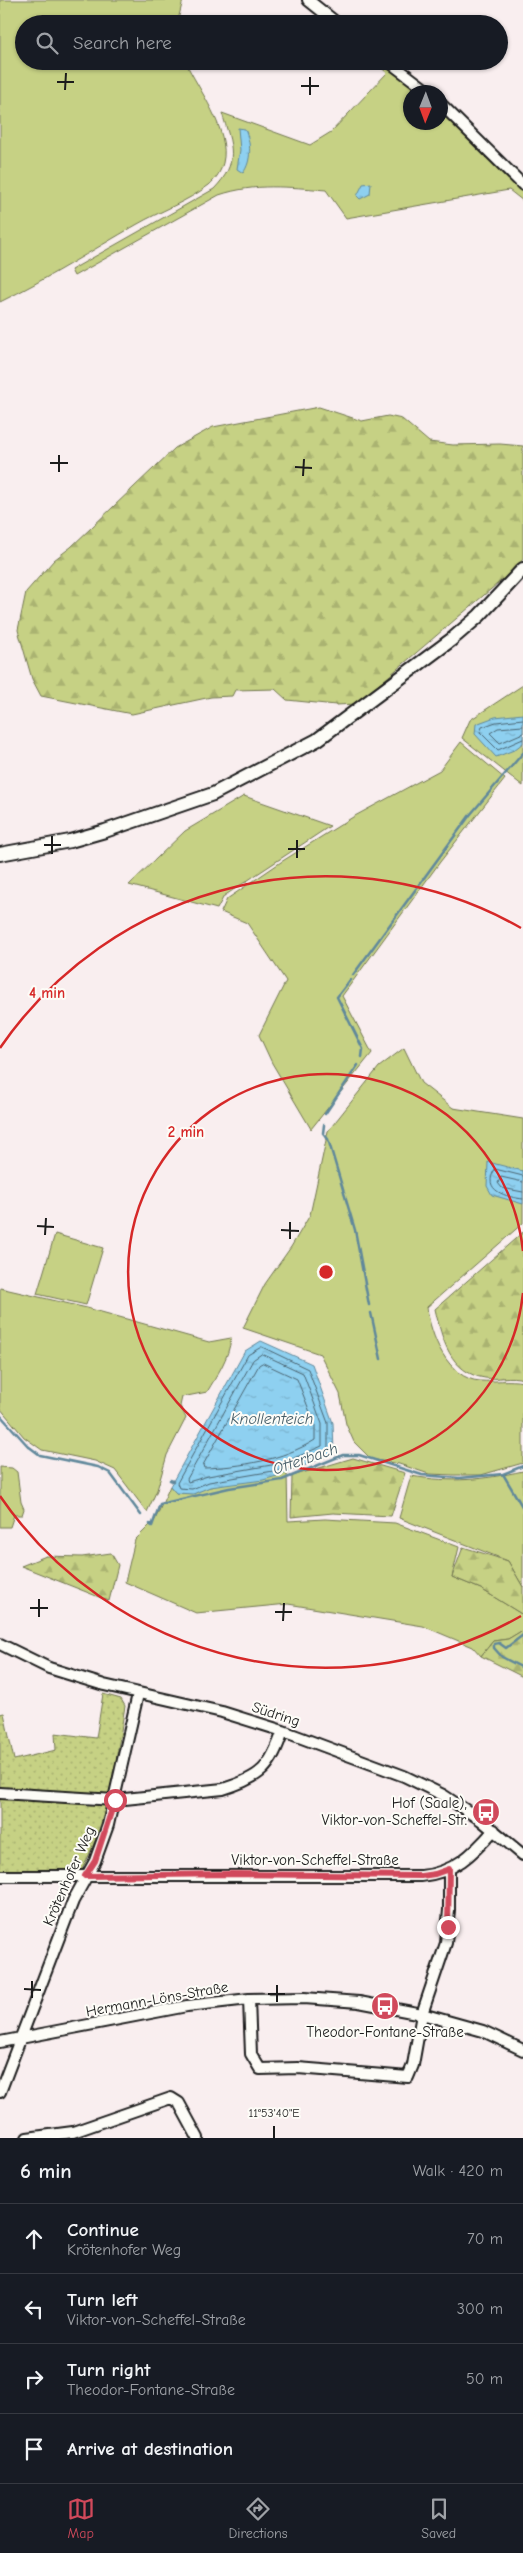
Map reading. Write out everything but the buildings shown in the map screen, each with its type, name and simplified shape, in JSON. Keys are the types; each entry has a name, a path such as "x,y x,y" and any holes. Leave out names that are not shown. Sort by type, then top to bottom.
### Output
{"main road":[{"path":"0,854 70,841 204,797 317,740 451,640 479,616 523,570"}],"street":[{"path":"308,0 327,15"},
{"path":"400,70 420,85"},
{"path":"448,110 523,185"},
{"name":"Südring","path":"0,1644 49,1668 138,1694 222,1712 283,1731 412,1780 443,1794 494,1830 523,1855"},
{"name":"Krötenhofer Weg","path":"0,2092 18,2040 70,1908 85,1876 95,1861 115,1800 138,1694"},
{"path":"0,1793 115,1800 223,1789 236,1785 267,1768 273,1758 283,1731"},
{"name":"Viktor-von-Scheffel-Straße","path":"0,1876 228,1874 421,1876 449,1869 469,1856 494,1830"},
{"path":"249,1999 251,2054 258,2067 262,2070 298,2068 408,2077 414,2065 422,2014 446,1943 449,1910 449,1869"},
{"name":"Hermann-Löns-Straße","path":"0,2042 187,2006 249,1999 332,1999 385,2006 422,2014 483,2031 523,2050"},
{"path":"26,2138 73,2132 171,2098 179,2103 198,2138"}],"green space":[{"path":"0,0 183,0 179,15 15,15 15,70 190,70 218,124 224,151 223,163 218,175 212,183 201,191 154,215 0,302"},
{"path":"384,70 394,70 414,85 403,85 403,130 448,130 448,114 523,190 523,201 509,190 346,218 326,190 259,187 232,191 219,195 74,276 71,270 214,189 228,170 232,153 222,113 310,145 331,132 387,73"},
{"path":"319,407 362,421 388,416 402,419 429,442 453,445 500,444 523,446 523,559 517,567 356,704 336,705 287,700 275,689 235,690 232,696 211,697 132,714 41,696 32,679 18,630 26,592 54,560 71,547 175,448 213,427"},
{"path":"523,685 523,786 462,738 470,720"},
{"path":"461,742 505,779 440,862 342,996 372,1053 311,1129 272,1063 259,1035 286,981 247,923 221,912 227,899 281,862 353,817 440,770"},
{"path":"244,796 330,826 224,896 217,909 129,885 185,831"},
{"path":"404,1048 421,1083 453,1108 523,1119 523,1223 427,1307 432,1330 437,1342 450,1364 459,1373 480,1381 523,1382 523,1463 481,1475 429,1474 399,1464 371,1459 354,1442 346,1424 340,1394 320,1354 243,1328 265,1284 291,1247 310,1215 328,1131 379,1067"},
{"path":"523,1232 523,1379 513,1377 485,1378 473,1375 463,1369 450,1353 441,1332 435,1309"},
{"path":"55,1234 103,1248 86,1305 37,1294"},
{"path":"0,1288 87,1308 209,1342 231,1338 225,1359 207,1392 182,1397 180,1406 186,1418 167,1455 157,1490 147,1512 115,1470 95,1461 42,1450 24,1437 0,1408"},
{"path":"353,1458 405,1473 391,1516 333,1513 291,1517 292,1476"},
{"path":"0,1467 12,1468 17,1472 21,1502 24,1509 22,1515 14,1515 10,1527 0,1527"},
{"path":"523,1471 523,1587 508,1561 399,1518 411,1476 467,1480"},
{"path":"287,1473 288,1521 325,1519 395,1523 459,1547 452,1577 481,1589 523,1615 523,1630 508,1639 493,1641 481,1656 473,1647 423,1626 288,1604 196,1613 125,1582 135,1540 155,1520 170,1486 176,1493 186,1493"},
{"path":"463,1547 508,1561 523,1587 523,1615 481,1589 452,1577"},
{"path":"111,1553 118,1565 109,1601 21,1566 46,1556 82,1557"},
{"path":"523,1630 523,1677 481,1656 493,1641 508,1639"},
{"path":"103,1694 121,1699 125,1706 110,1791 98,1833 81,1871 0,1871 0,1714 4,1713 14,1760 56,1750 55,1733 96,1738"}],"water":[{"path":"238,128 245,129 249,145 248,163 243,173 237,169 240,150"},
{"path":"371,183 370,194 360,199 357,196 363,184"},
{"path":"523,714 523,743 514,750 496,757 475,734 476,724 495,717"},
{"path":"488,1162 523,1171 523,1204 492,1195 487,1186"},
{"name":"Knollenteich","path":"261,1341 312,1364 333,1423 334,1453 287,1473 263,1480 210,1487 193,1494 176,1493 170,1486 245,1351"}],"waterway":[{"path":"353,975 470,815 523,753"},
{"path":"350,980 337,997 363,1049 362,1057"},
{"path":"325,1114 358,1065"},
{"path":"324,1125 323,1133 328,1139 355,1230 369,1305"},
{"path":"371,1313 381,1359"},
{"name":"Otterbach","path":"0,1415 28,1446 40,1455 98,1467 110,1473 141,1515"},
{"name":"Otterbach","path":"150,1524 152,1526 160,1504 229,1488 282,1480 343,1455 359,1455 422,1475 459,1478 503,1474 523,1508"},
{"path":"503,1474 523,1466"},
{"name":"Otterbach","path":"523,1635 506,1648 499,1643 494,1644 494,1648 502,1657 523,1668"}],"place":[{"name":"Hof (Saale), Viktor-von-Scheffel-Str.","path":"486,1812"},
{"name":"Theodor-Fontane-Straße","path":"385,2006"}],"route":[{"path":"115,1800 95,1861 85,1876 151,1877 228,1874 421,1876 449,1869 448,1927"}]}
